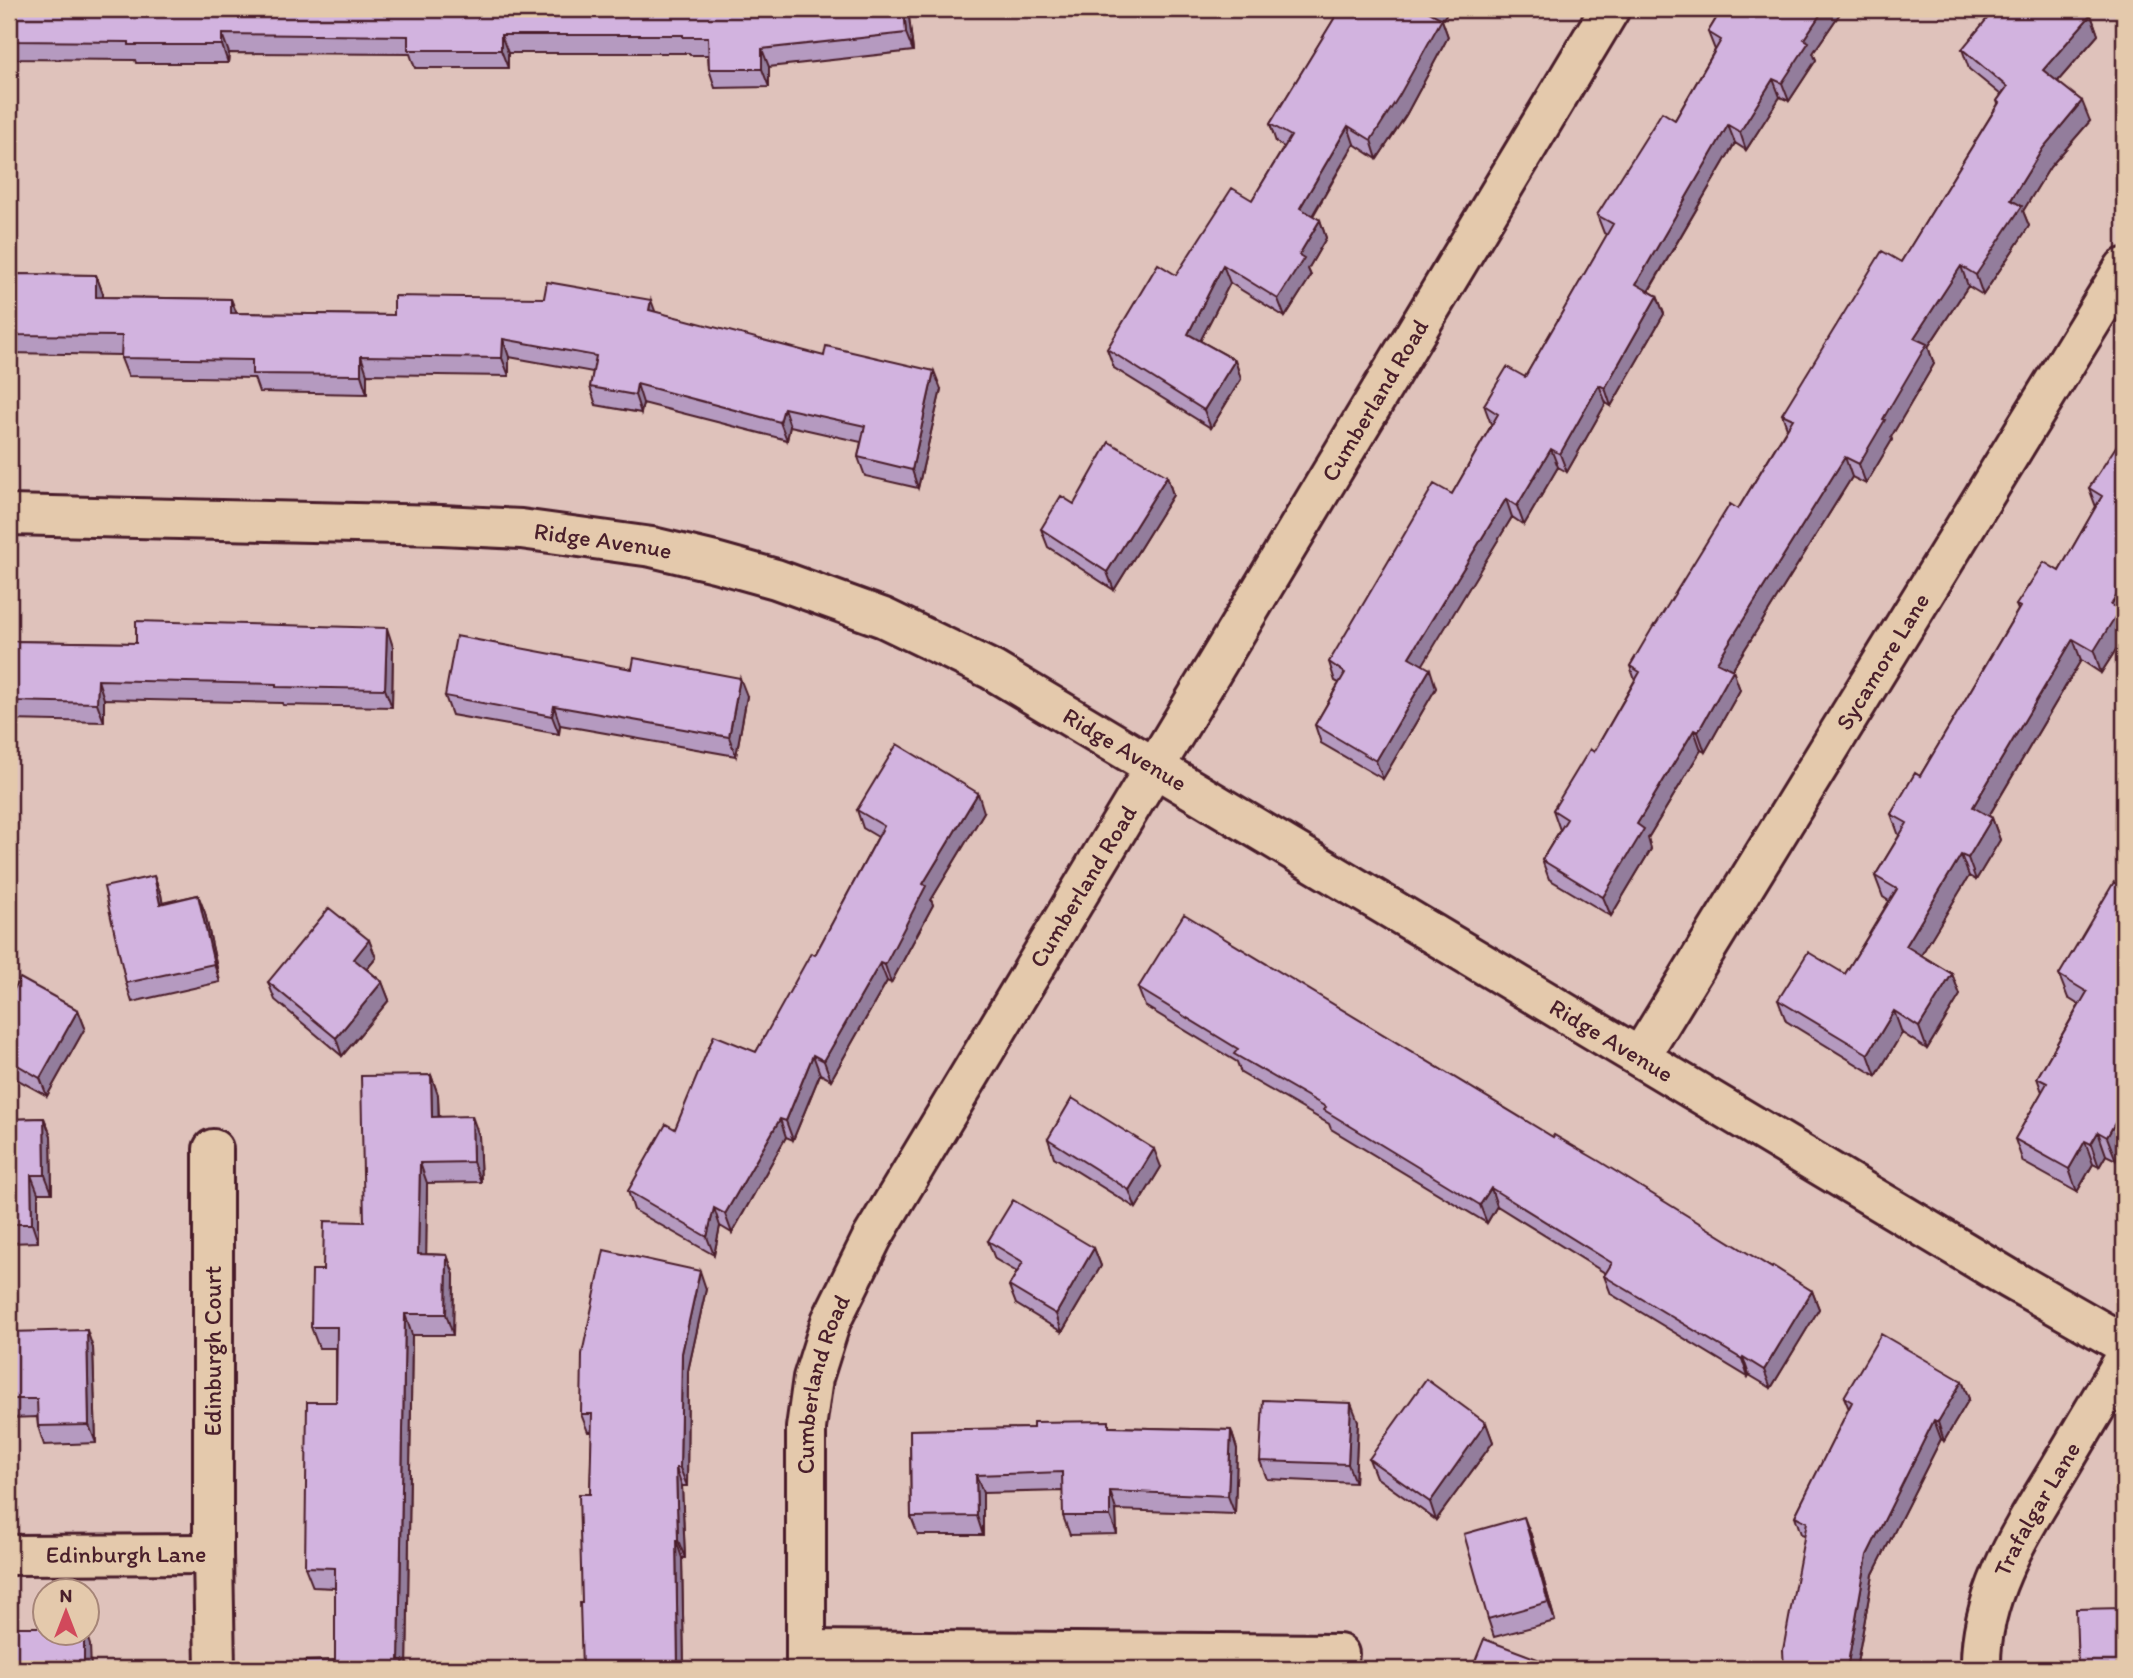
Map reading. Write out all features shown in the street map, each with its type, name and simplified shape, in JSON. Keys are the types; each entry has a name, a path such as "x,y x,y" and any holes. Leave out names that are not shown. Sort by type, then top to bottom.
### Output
{"street":[{"name":"Cumberland Road","path":"806,1660 806,1428 813,1378 831,1321 872,1238 1610,9"},
{"name":"Sycamore Lane","path":"1640,1057 2124,268"},
{"name":"Ridge Avenue","path":"9,515 522,529 665,550 715,562 776,579 884,618 992,670 2010,1279 2124,1344"},
{"name":"Edinburgh Court","path":"212,1553 213,1149"},
{"name":"Trafalgar Lane","path":"1981,1669 1980,1650 1989,1606 2005,1565 2026,1524 2124,1360"},
{"name":"Edinburgh Lane","path":"9,1555 212,1553 215,1669"},
{"path":"806,1660 1339,1654"}],"building":[{"path":"9,9 904,9 906,33 762,49 762,69 709,69 708,37 683,35 501,35 501,50 408,50 408,36 222,34 222,45 9,41"},
{"path":"1340,9 1431,9 1429,12 1442,19 1371,140 1348,126 1300,208 1320,220 1299,255 1304,258 1278,299 1223,265 1188,334 1235,360 1204,410 1107,349 1158,264 1176,275 1232,188 1252,200 1291,136 1270,124"},
{"path":"1722,9 1824,9 1804,39 1809,42 1782,83 1773,79 1740,132 1728,125 1636,284 1657,296 1605,388 1599,385 1560,454 1551,449 1517,506 1506,499 1409,657 1430,669 1376,761 1315,725 1345,673 1329,662 1434,484 1452,494 1498,414 1484,405 1507,367 1525,377 1613,224 1597,215 1662,112 1675,120 1721,40 1708,32"},
{"path":"1995,9 2083,9 2091,15 2043,70 2082,101 2043,148 2011,200 2022,206 1976,275 1961,266 1914,338 1927,344 1859,464 1845,457 1717,662 1733,670 1698,732 1694,730 1637,824 1644,829 1603,897 1542,860 1567,819 1553,810 1590,749 1594,752 1640,672 1630,666 1654,625 1730,504 1738,509 1793,419 1782,414 1882,251 1901,262 1999,103 1997,101 2007,87 1962,49"},
{"path":"9,274 96,275 96,297 231,299 231,313 394,315 394,296 544,298 547,282 651,300 649,310 824,356 826,346 934,371 912,470 858,457 865,426 784,408 780,422 637,384 635,395 590,387 596,356 503,339 502,358 361,356 361,375 252,374 252,360 121,358 122,336 9,335"},
{"path":"1109,442 1167,476 1107,572 1041,529 1061,496 1074,504"},
{"path":"2117,445 2124,450 2124,583 2111,605 2120,609 2094,651 2073,639 1973,807 1992,818 1968,858 1961,855 1906,946 1952,974 1919,1027 1894,1011 1868,1054 1778,1000 1808,952 1845,974 1897,889 1875,876 1907,823 1891,814 1915,773 1920,776 2020,607 2016,605 2044,562 2059,571 2102,496 2089,488"},
{"path":"136,621 387,628 385,689 98,680 97,703 9,701 9,641 136,643"},
{"path":"456,636 632,669 634,658 740,678 729,737 554,706 552,716 445,696"},
{"path":"897,744 978,793 923,884 926,886 885,965 880,963 824,1061 813,1055 786,1121 780,1119 725,1214 714,1208 707,1237 628,1191 666,1124 675,1129 714,1035 756,1052 811,953 815,955 884,826 857,810"},
{"path":"154,876 160,904 198,895 214,964 126,983 104,887"},
{"path":"2114,882 2124,888 2124,1107 2107,1137 2098,1132 2091,1144 2085,1141 2069,1169 2015,1139 2047,1083 2037,1078 2087,992 2059,975"},
{"path":"329,908 369,940 354,959 382,982 336,1038 268,982"},
{"path":"1184,914 1812,1291 1764,1370 1604,1276 1612,1263 1491,1188 1480,1205 1324,1110 1326,1107 1234,1054 1238,1049 1138,988"},
{"path":"20,978 78,1010 40,1078 9,1060 9,999"},
{"path":"431,1075 432,1117 472,1116 473,1162 420,1163 418,1254 447,1255 446,1314 405,1314 399,1660 403,1660 404,1669 305,1669 305,1661 335,1660 335,1568 305,1567 307,1402 336,1402 337,1327 311,1327 312,1270 323,1270 324,1221 364,1222 361,1076"},
{"path":"1072,1098 1154,1149 1129,1190 1048,1139"},
{"path":"44,1118 45,1175 31,1175 32,1224 9,1224 9,1119"},
{"path":"1013,1200 1094,1248 1056,1314 1009,1286 1023,1262 988,1241"},
{"path":"604,1250 700,1271 682,1353 680,1468 676,1468 678,1669 582,1669 579,1494 590,1494 592,1414 581,1414 582,1354"},
{"path":"87,1330 89,1425 38,1426 37,1399 9,1399 9,1332"},
{"path":"1881,1334 1962,1381 1938,1422 1934,1420 1867,1555 1847,1669 1784,1669 1783,1650 1807,1522 1795,1516 1852,1402 1844,1397"},
{"path":"1426,1379 1486,1423 1430,1502 1369,1459"},
{"path":"1263,1400 1351,1403 1348,1464 1260,1461"},
{"path":"1109,1421 1109,1427 1231,1430 1228,1496 1110,1491 1110,1516 1063,1516 1062,1472 976,1475 977,1516 911,1517 910,1430 1033,1428 1033,1422"},
{"path":"1524,1517 1548,1602 1488,1619 1464,1534"},
{"path":"2124,1608 2124,1669 2078,1669 2076,1609"},
{"path":"13,1627 32,1627 32,1646 84,1646 84,1669 9,1669 9,1650 13,1650"},
{"path":"1484,1639 1543,1661 1540,1669 1472,1669"}]}
